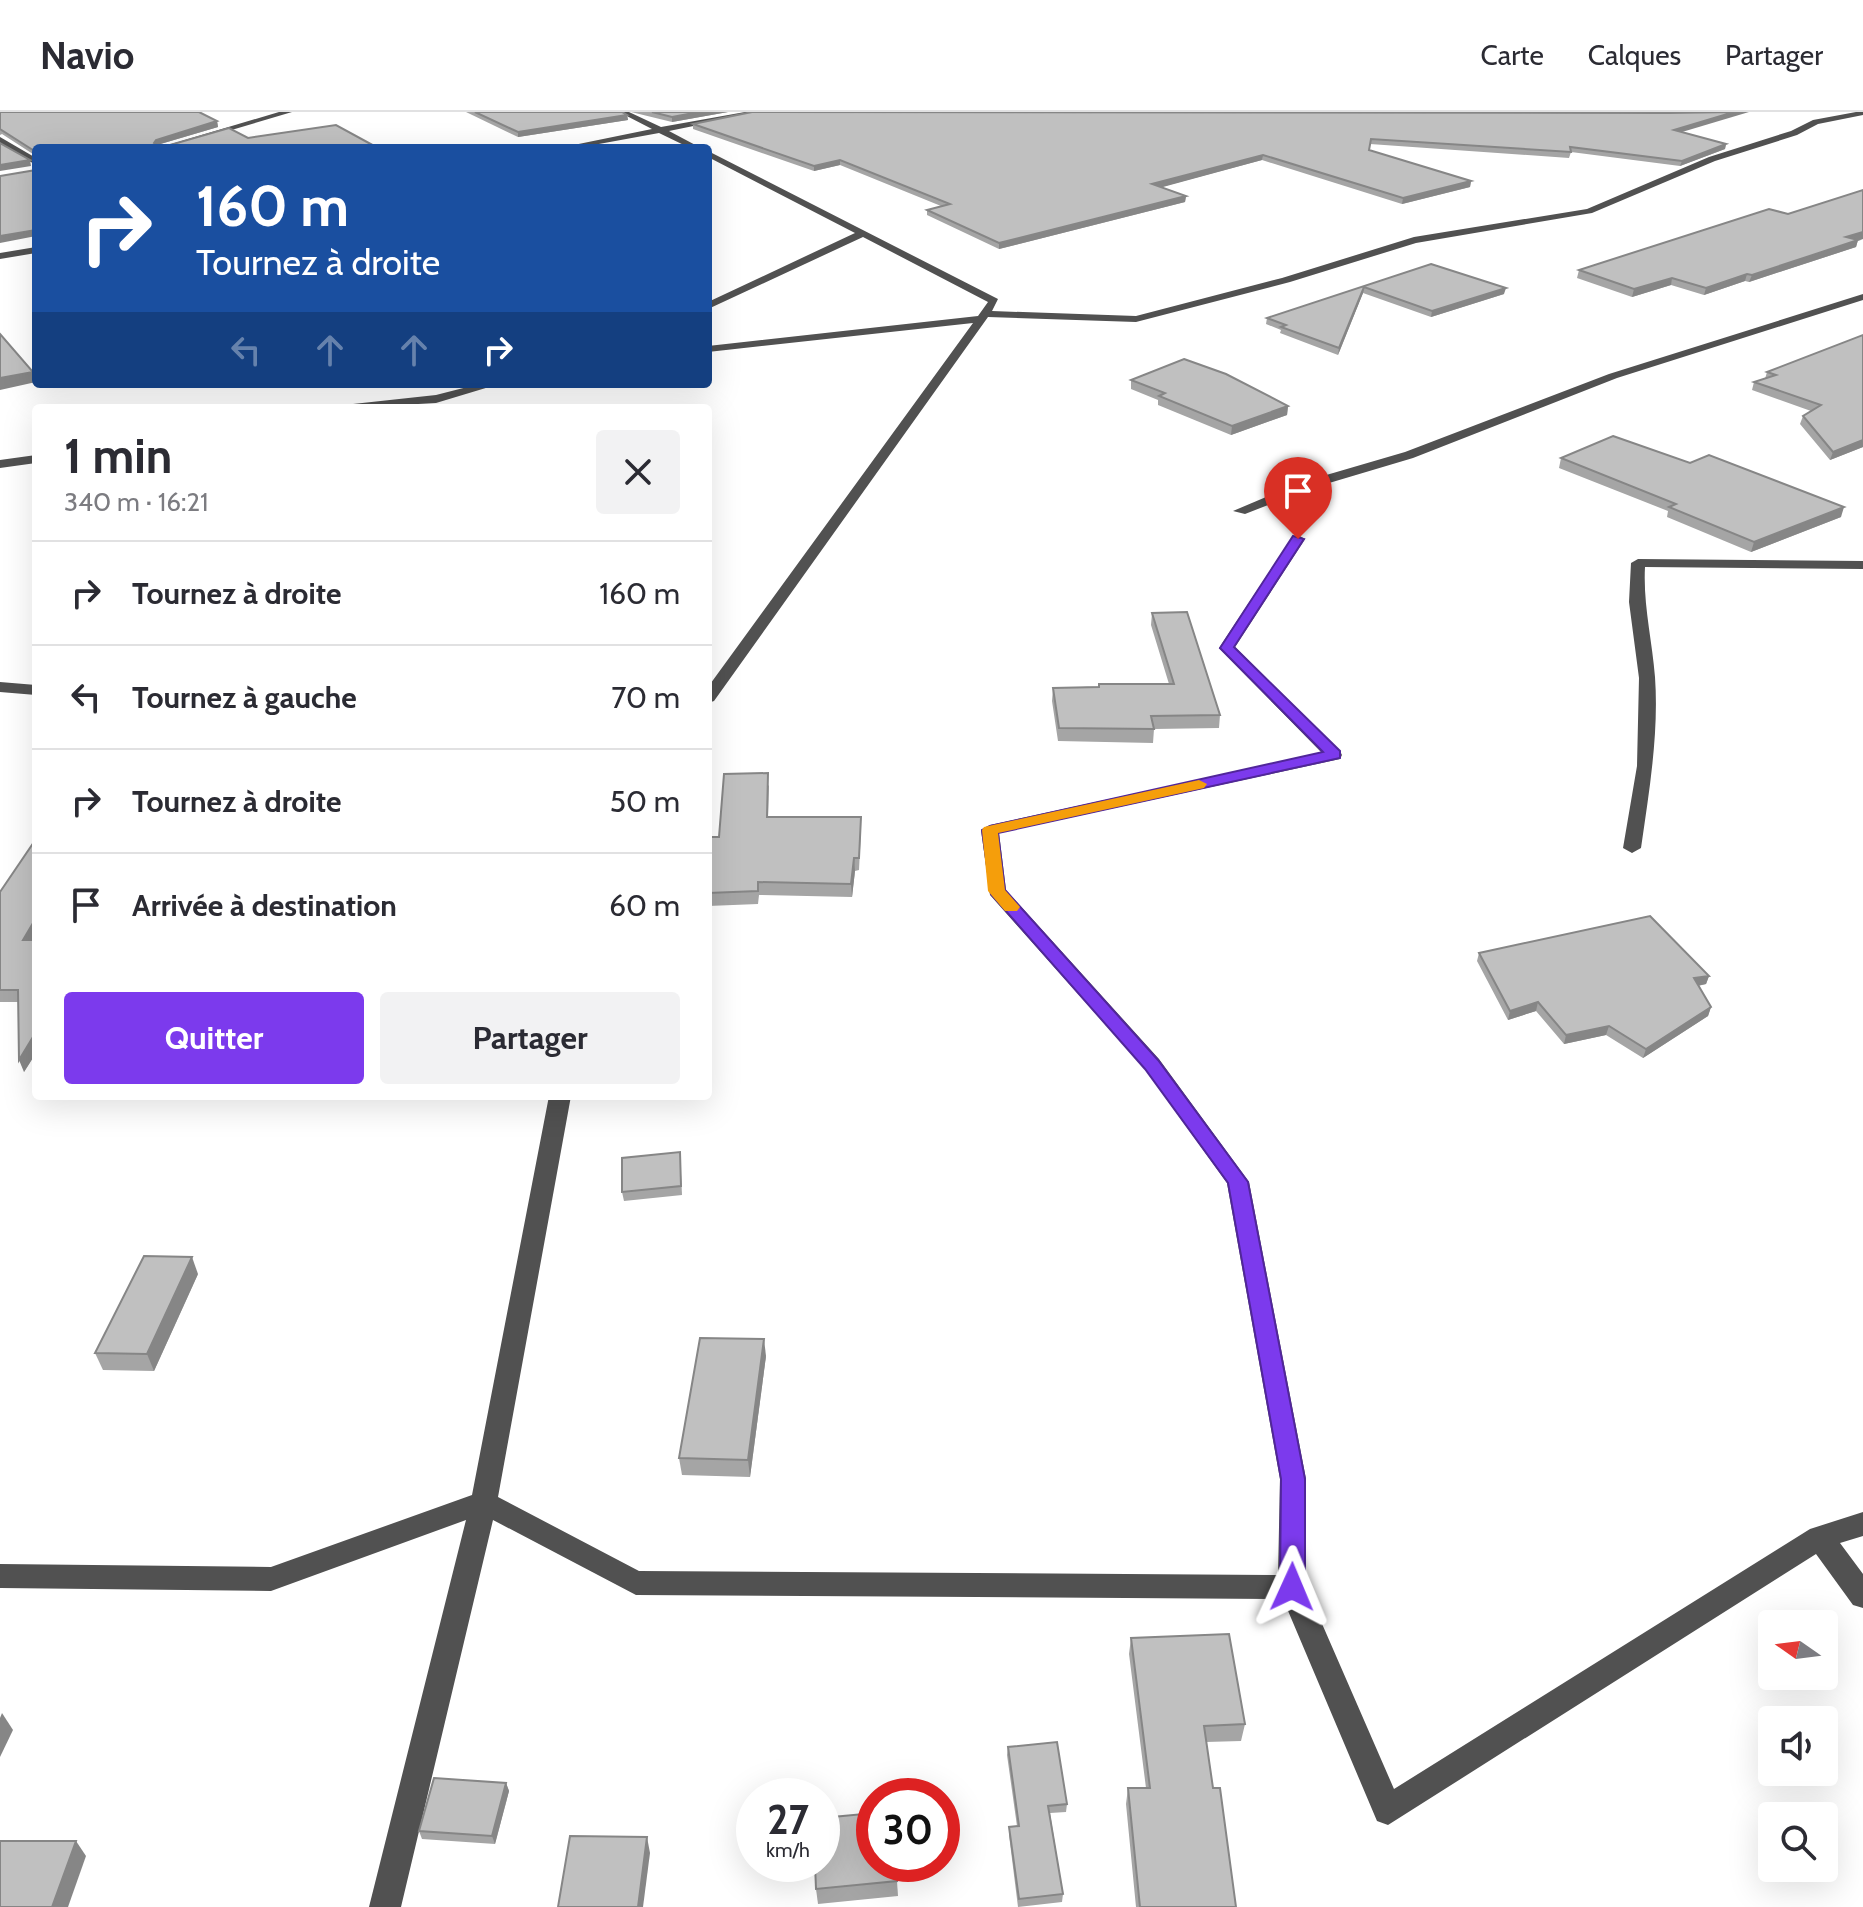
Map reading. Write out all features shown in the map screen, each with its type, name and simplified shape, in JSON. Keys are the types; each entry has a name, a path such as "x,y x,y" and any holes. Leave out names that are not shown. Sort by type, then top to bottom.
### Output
{"street":[{"path":"176,144 288,112"},
{"path":"623,112 689,144"},
{"path":"584,144 758,112"},
{"path":"712,349 983,316 1136,319 1286,280 1414,240 1589,211 1712,159 1794,133 1816,122 1863,113"},
{"path":"0,140 32,160"},
{"path":"712,156 994,301 712,692"},
{"path":"712,304 862,234"},
{"path":"0,256 32,251"},
{"path":"1240,511 1304,486 1409,455 1613,376 1863,297"},
{"path":"390,404 436,399 478,388"},
{"path":"0,464 32,460"},
{"path":"1298,539 1227,648 1334,755 990,830 997,891 1152,1064 1238,1182 1293,1479 1292,1587 1388,1810 1820,1537 1863,1524"},
{"path":"1632,848 1645,766 1647,693 1636,602 1638,563 1863,565"},
{"path":"0,687 32,690"},
{"path":"385,1907 484,1502 559,1100"},
{"path":"0,1576 271,1579 484,1502 636,1583 1292,1587"},
{"path":"1820,1537 1863,1596"}],"building":[{"path":"0,112 199,112 217,121 156,140 156,144 32,144 32,149 0,129"},
{"path":"475,112 622,112 627,115 518,132"},
{"path":"652,112 699,112 672,117"},
{"path":"752,112 1734,112 1674,130 1726,144 1682,161 1570,147 1571,152 1371,139 1369,150 1471,181 1403,198 1263,155 1152,184 1186,196 999,243 927,210 950,204 840,160 814,166 693,124"},
{"path":"336,125 371,144 173,144 229,128 248,138"},
{"path":"0,143 30,160 0,165"},
{"path":"32,171 32,231 0,236 0,176"},
{"path":"1863,190 1863,232 1846,237 1858,240 1706,288 1672,278 1634,289 1579,270 1769,209 1788,214"},
{"path":"1431,264 1506,288 1432,311 1364,287 1339,348 1281,327 1286,325 1267,318"},
{"path":"0,334 32,372 0,378"},
{"path":"1863,335 1863,440 1833,452 1803,416 1821,405 1754,382 1776,375 1767,372"},
{"path":"1184,359 1226,374 1288,406 1232,426 1159,396 1165,393 1131,380"},
{"path":"1613,436 1690,463 1709,455 1844,507 1754,542 1669,507 1676,504 1561,458"},
{"path":"1187,612 1220,715 1151,716 1154,729 1059,728 1053,688 1099,687 1099,684 1174,684 1152,613"},
{"path":"768,773 767,817 861,817 859,858 854,858 851,884 758,882 758,891 712,893 712,837 719,837 724,774"},
{"path":"32,845 32,925 23,940 32,940 32,1039 19,1060 18,990 0,990 0,892"},
{"path":"1650,916 1709,976 1694,978 1711,1007 1646,1049 1609,1026 1566,1035 1538,1002 1510,1011 1479,953"},
{"path":"680,1152 681,1186 622,1192 622,1158"},
{"path":"144,1256 192,1257 147,1354 95,1353"},
{"path":"700,1338 764,1339 748,1460 679,1458"},
{"path":"1229,1634 1245,1724 1204,1726 1213,1788 1220,1788 1236,1907 1140,1907 1128,1788 1150,1788 1131,1638"},
{"path":"1057,1742 1067,1804 1048,1806 1063,1894 1019,1899 1009,1827 1019,1826 1008,1747"},
{"path":"434,1778 506,1783 492,1836 419,1831"},
{"path":"856,1815 856,1882 887,1882 816,1889 816,1882 840,1882 840,1816"},
{"path":"570,1836 647,1837 638,1907 558,1907"},
{"path":"0,1841 76,1841 52,1907 0,1907"}],"slow traffic":[{"path":"1011,907 997,891 990,830 1199,784"}],"route":[{"path":"1292,1587 1293,1479 1238,1182 1152,1064 997,891 990,830 1334,755 1227,648 1298,539"}]}
